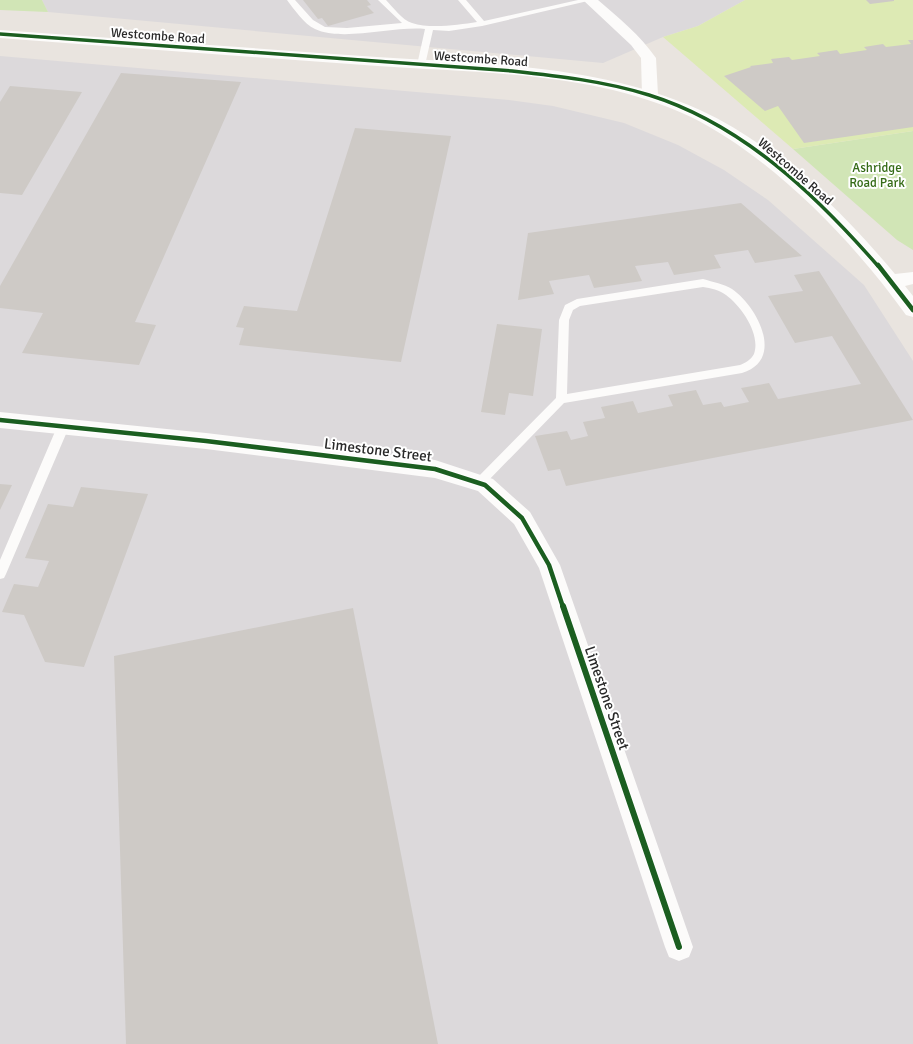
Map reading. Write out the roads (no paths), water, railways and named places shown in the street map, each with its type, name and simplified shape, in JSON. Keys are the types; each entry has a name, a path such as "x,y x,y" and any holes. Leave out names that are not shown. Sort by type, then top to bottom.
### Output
{"street":[{"path":"589,0 636,42 648,58 650,95"},
{"name":"Westcombe Road","path":"0,34 512,71 571,78 650,95 695,113 752,146 780,168 842,226 893,281 913,310"},
{"path":"893,281 913,278"},
{"name":"Limestone Street","path":"0,420 206,441 435,468 485,485 522,518 549,565 679,947"}],"lane":[{"path":"291,0 315,26 322,30 343,31 409,25 448,29 482,24 589,0"},
{"path":"382,0 399,18 409,25"},
{"path":"462,0 482,24"},
{"path":"421,65 429,28"},
{"path":"479,483 561,399 742,369 754,362 760,349 761,338 747,311 739,300 729,292 716,286 690,284 577,303 569,308 564,320 561,399"},
{"path":"0,574 63,427"}],"park label":[{"name":"Ashridge Road Park","path":"877,174"}]}
